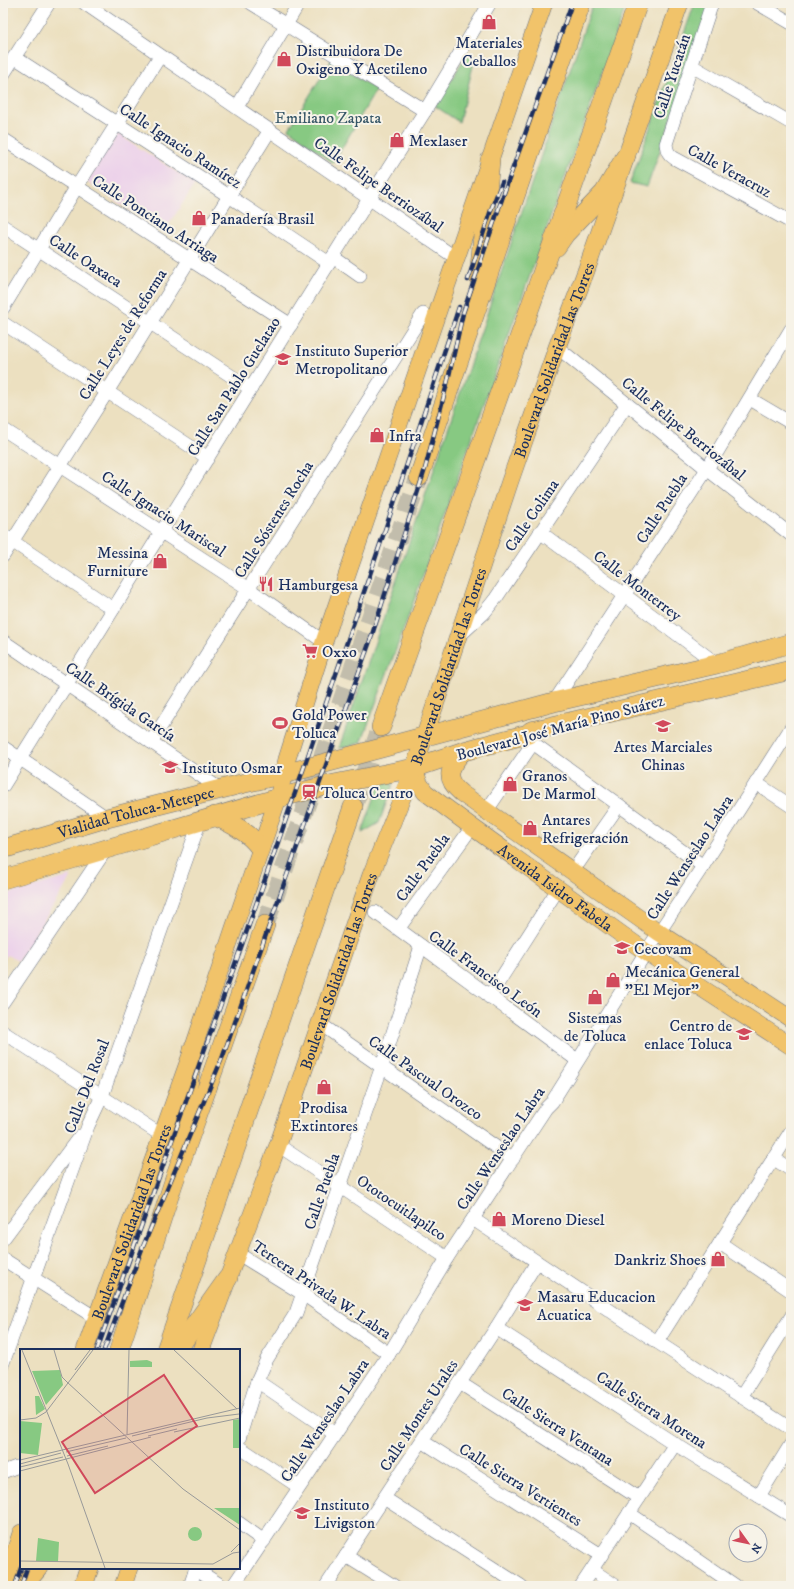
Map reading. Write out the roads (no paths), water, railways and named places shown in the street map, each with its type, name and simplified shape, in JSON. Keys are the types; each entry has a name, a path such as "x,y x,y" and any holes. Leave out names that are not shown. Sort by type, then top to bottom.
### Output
{"highway":[{"path":"419,477 581,3"},
{"path":"381,727 540,274 638,3"},
{"path":"540,274 558,243 604,193 626,156"},
{"path":"471,326 481,268 483,228 490,160"},
{"name":"Boulevard José María Pino Suárez","path":"339,760 554,702 717,664 791,643"},
{"name":"Boulevard José María Pino Suárez","path":"329,785 414,768 464,751 528,734 531,731 791,670"},
{"name":"Vialidad Toluca-Metepec","path":"3,849 107,818 339,760"},
{"name":"Vialidad Toluca-Metepec","path":"3,879 278,798 329,785"},
{"path":"166,1349 353,807"},
{"path":"208,819 243,831 255,841 260,848"},
{"name":"Boulevard Solidaridad las Torres","path":"119,1349 174,1184 265,925"},
{"path":"174,1184 186,1104 192,1049"},
{"path":"178,1349 228,1278"},
{"path":"23,1586 37,1569"},
{"path":"40,1586 46,1569"},
{"path":"83,1586 89,1569"}],"main road":[{"name":"Boulevard Solidaridad las Torres","path":"85,1349 192,1049 278,798 287,759 324,642 544,3"},
{"name":"Boulevard Solidaridad las Torres","path":"201,1349 278,1146 371,875 414,768 557,347 586,271 680,3"},
{"name":"Avenida Isidro Fabela","path":"464,751 451,767 449,774 452,784 461,793 660,933 791,1020"},
{"name":"Avenida Isidro Fabela","path":"414,768 419,783 425,792 472,827 646,952 791,1046"},
{"path":"4,1586 20,1536"},
{"path":"123,1586 129,1569"}],"street":[{"path":"3,75 49,3"},
{"name":"Calle Felipe Berriozábal","path":"84,3 456,258"},
{"path":"251,3 425,111"},
{"path":"236,107 299,3"},
{"name":"Calle San Pablo Guelatao","path":"3,786 425,111 490,3"},
{"name":"Calle Yucatán","path":"674,158 669,154 666,144 712,3"},
{"path":"757,3 791,23"},
{"path":"3,308 76,188 160,56"},
{"name":"Calle Ignacio Ramírez","path":"14,57 229,196 331,260 360,276"},
{"path":"692,66 791,123"},
{"name":"Calle Leyes de Reforma","path":"3,556 7,538 60,465 270,130"},
{"name":"Calle Ponciano Arriaga","path":"3,139 76,188 291,325"},
{"name":"Calle Veracruz","path":"674,158 791,222"},
{"name":"Calle Oaxaca","path":"3,226 251,389"},
{"name":"Calle Sóstenes Rocha","path":"151,742 423,314"},
{"path":"3,323 208,458"},
{"name":"Calle Puebla","path":"554,702 707,469 791,329"},
{"name":"Calle Felipe Berriozábal","path":"557,347 707,469 791,534"},
{"path":"750,399 791,423"},
{"name":"Calle Colima","path":"457,638 484,613 496,598 627,404"},
{"name":"Calle Ignacio Mariscal","path":"3,429 249,589 324,642"},
{"name":"Calle Monterrey","path":"540,532 717,664"},
{"path":"7,538 113,609"},
{"name":"Calle Brígida García","path":"3,641 220,789"},
{"name":"Calle Wenseslao Labra","path":"233,1586 389,1354 447,1258 546,1108 552,1102 646,952 704,866 791,728"},
{"path":"487,810 533,743 704,866"},
{"path":"3,747 107,818"},
{"path":"756,783 791,806"},
{"path":"573,871 619,805"},
{"name":"Calle Del Rosal","path":"3,1363 88,1126 102,1096 208,819"},
{"name":"Calle Puebla","path":"399,928 472,827"},
{"path":"3,1002 107,848"},
{"path":"489,997 558,889"},
{"name":"Calle Francisco León","path":"375,912 399,928 489,997 577,1060"},
{"name":"Calle Puebla","path":"240,1437 257,1381 267,1359 296,1313 382,1066 421,946"},
{"name":"Calle Pascual Orozco","path":"319,1023 513,1159"},
{"path":"3,1032 161,1135"},
{"path":"3,1239 88,1126"},
{"path":"657,1342 791,1131"},
{"name":"Ototocuitlapilco","path":"278,1146 341,1186 447,1258"},
{"path":"773,1158 791,1170"},
{"path":"473,1219 657,1342 791,1428"},
{"path":"720,1243 791,1291"},
{"name":"Tercera Privada W. Labra","path":"237,1253 303,1294 389,1354"},
{"path":"3,1259 96,1318"},
{"name":"Calle Montes Urales","path":"326,1586 496,1328 537,1262"},
{"path":"741,1397 791,1317"},
{"name":"Calle Sierra Morena","path":"496,1328 675,1444 791,1516"},
{"path":"257,1381 335,1434"},
{"name":"Calle Sierra Ventana","path":"460,1383 639,1498"},
{"name":"Calle Sierra Vertientes","path":"422,1441 601,1555"},
{"path":"581,1586 675,1444"},
{"path":"759,1496 791,1444"},
{"path":"240,1449 299,1487"},
{"path":"3,1472 20,1466"},
{"path":"384,1498 521,1586"},
{"path":"629,1513 736,1586"},
{"path":"240,1524 264,1541"},
{"path":"346,1556 394,1586"},
{"path":"190,1586 196,1569"},
{"path":"197,1569 222,1586"},
{"path":"592,1570 616,1586"}],"tunnel":[{"path":"265,925 419,477"},
{"path":"353,807 381,727"}],"railway":[{"path":"104,1349 142,1249 223,1056 371,638 425,469 448,380 463,313 572,3"},
{"path":"468,280 492,207 502,182"},
{"path":"97,1349 212,1030 287,815 459,307"},
{"path":"15,1586 21,1569"},
{"path":"21,1586 27,1569"}],"place":[{"name":"Materiales Ceballos","path":"489,22"},
{"name":"Distribuidora De Oxigeno Y Acetileno","path":"284,59"},
{"name":"Mexlaser","path":"397,140"},
{"name":"Panadería Brasil","path":"199,218"},
{"name":"Instituto Superior Metropolitano","path":"283,359"},
{"name":"Infra","path":"377,435"},
{"name":"Messina Furniture","path":"160,561"},
{"name":"Hamburgesa","path":"266,584"},
{"name":"Oxxo","path":"310,651"},
{"name":"Gold Power Toluca","path":"280,723"},
{"name":"Artes Marciales Chinas","path":"663,726"},
{"name":"Instituto Osmar","path":"170,767"},
{"name":"Granos De Marmol","path":"510,784"},
{"name":"Toluca Centro","path":"309,792"},
{"name":"Antares Refrigeración","path":"530,828"},
{"name":"Cecovam","path":"622,948"},
{"name":"Mecánica General \"El Mejor\"","path":"613,980"},
{"name":"Sistemas de Toluca","path":"595,997"},
{"name":"Centro de enlace Toluca","path":"744,1034"},
{"name":"Prodisa Extintores","path":"324,1087"},
{"name":"Moreno Diesel","path":"499,1219"},
{"name":"Dankriz Shoes","path":"718,1259"},
{"name":"Masaru Educacion Acuatica","path":"525,1305"},
{"name":"Instituto Livigston","path":"302,1513"}],"park label":[{"name":"Emiliano Zapata","path":"328,117"}]}
